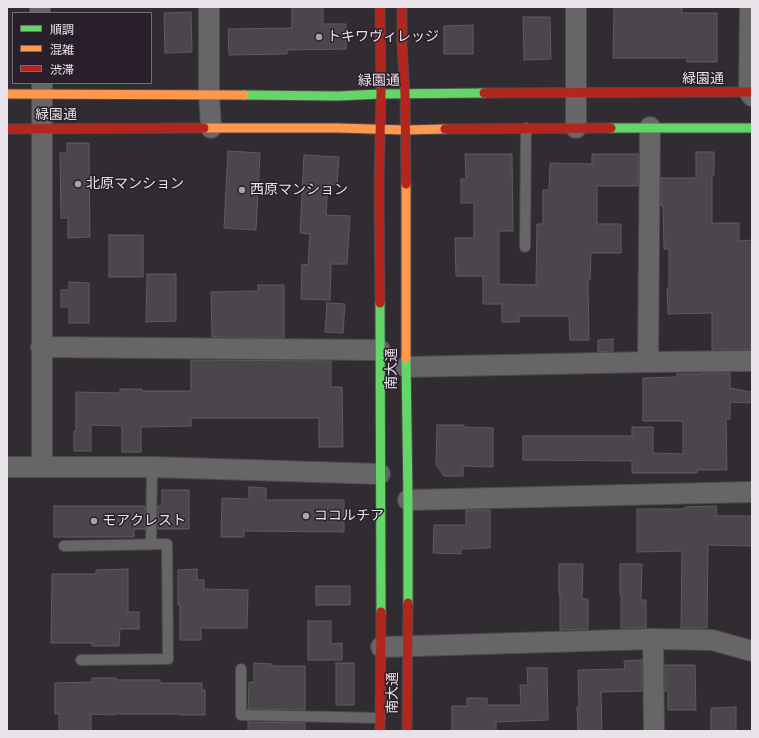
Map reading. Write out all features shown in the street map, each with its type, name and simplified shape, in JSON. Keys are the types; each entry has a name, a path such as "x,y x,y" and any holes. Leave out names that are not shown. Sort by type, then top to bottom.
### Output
{"street":[{"path":"209,7 209,94 211,128"},
{"name":"南大通","path":"380,7 380,731"},
{"name":"南大通","path":"402,7 406,185 408,500 407,731"},
{"path":"576,7 576,128"},
{"path":"750,7 751,94"},
{"path":"42,89 42,467"},
{"name":"緑園通","path":"7,94 42,89 338,96 450,93 751,94"},
{"path":"648,362 650,127"},
{"name":"緑園通","path":"7,129 211,128 405,130 650,127 752,128"},
{"path":"41,347 380,350"},
{"path":"406,367 752,361"},
{"path":"7,467 152,467 380,474"},
{"path":"408,500 752,492"},
{"path":"381,647 653,639 712,640 752,651"},
{"path":"653,639 654,731"}],"lane":[{"path":"525,247 526,128"},
{"path":"151,544 152,467"},
{"path":"64,546 167,544 168,659 81,660"},
{"path":"241,669 242,715 380,718"}],"building":[{"path":"292,7 323,7 323,24 346,24 346,49 287,50 287,54 229,55 228,29 292,28"},
{"path":"614,7 682,7 682,13 717,13 717,62 687,62 687,58 613,58"},
{"path":"191,12 192,52 165,53 164,13"},
{"path":"523,17 550,17 551,59 524,60"},
{"path":"473,25 473,54 444,54 444,26"},
{"name":"北原マンション","path":"67,143 89,143 90,237 68,238 68,218 61,218 60,153 67,153"},
{"name":"西原マンション","path":"228,151 260,153 256,230 224,228"},
{"path":"696,152 714,152 714,175 712,175 712,223 739,223 739,241 752,240 752,350 712,350 712,313 668,314 667,288 669,288 669,249 664,249 661,178 696,178"},
{"path":"465,154 512,154 513,231 499,231 499,284 536,285 537,224 543,224 543,190 549,190 550,163 592,164 592,154 638,154 638,186 597,186 597,224 621,224 621,253 591,253 590,280 588,280 589,340 570,340 569,316 519,316 519,322 502,322 502,304 483,304 483,276 456,276 455,238 474,238 474,203 461,203 461,179 466,179"},
{"path":"304,155 339,157 337,185 328,184 326,215 350,216 347,264 331,264 330,300 301,299 302,264 308,265 310,234 300,233"},
{"path":"109,235 143,235 143,277 109,277"},
{"path":"147,274 176,274 176,321 146,322"},
{"path":"69,282 89,283 89,323 69,323 69,307 61,307 61,290 69,290"},
{"path":"258,285 284,285 284,338 212,337 211,292 258,291"},
{"path":"327,303 345,304 343,333 325,332"},
{"path":"613,339 613,351 598,352 598,340"},
{"path":"191,360 331,361 331,387 342,387 343,447 319,447 319,418 191,418 191,426 141,427 141,452 122,452 122,426 91,425 91,451 74,451 74,431 76,431 76,392 120,393 120,389 142,389 142,391 191,391"},
{"path":"730,373 730,388 752,392 752,403 730,402 730,419 726,419 727,470 697,470 697,473 632,473 632,461 523,460 523,436 632,436 632,427 653,427 653,453 683,454 683,421 643,421 643,378 677,377 677,374"},
{"path":"437,425 464,425 464,427 493,428 493,467 463,466 463,476 444,476 436,465"},
{"path":"249,487 266,488 266,500 344,500 344,532 244,531 244,537 221,537 222,498 249,499"},
{"path":"162,490 189,490 189,529 158,529 158,506 162,506"},
{"name":"モアクレスト","path":"54,506 145,506 145,529 134,529 134,537 54,537"},
{"path":"716,506 717,516 752,516 752,546 708,545 707,628 681,628 682,551 637,552 637,509 685,509 685,507"},
{"path":"466,510 490,510 490,548 461,549 461,554 433,553 434,525 466,525"},
{"path":"559,564 583,564 582,599 588,599 588,629 560,630"},
{"path":"620,564 642,564 641,600 646,600 646,628 621,628"},
{"path":"128,569 128,612 139,612 139,629 120,629 119,646 92,646 92,643 51,643 52,574 96,574 96,570"},
{"path":"197,569 197,580 204,580 204,589 248,590 247,628 201,628 201,640 180,640 178,570"},
{"path":"316,586 350,586 350,605 316,605"},
{"path":"308,621 331,621 331,644 342,643 342,660 308,660"},
{"path":"642,660 642,691 601,692 602,731 578,731 578,670 625,669 624,661"},
{"path":"254,663 272,664 272,666 305,666 305,710 248,709 249,682 254,682"},
{"path":"336,663 354,663 354,705 336,705"},
{"path":"665,665 695,665 696,710 668,710 668,691 665,691"},
{"path":"527,668 547,668 548,720 496,722 496,731 452,731 452,706 467,706 467,698 487,698 487,705 521,705 520,685 528,685"},
{"path":"92,678 116,678 116,680 160,680 160,683 202,683 202,690 205,690 205,715 91,714 91,731 59,731 59,714 55,714 55,683 92,682"},
{"path":"736,707 736,731 711,731 711,708"},
{"path":"248,722 305,723 305,731 248,731"}],"traffic: fast":[{"path":"244,95 338,96 484,93"},
{"path":"611,128 752,128"},
{"path":"380,303 381,612"},
{"path":"406,358 408,603"}],"traffic: slow":[{"path":"7,94 244,95"},
{"path":"204,128 445,129"},
{"path":"406,184 406,358"}],"traffic: jam":[{"path":"380,7 380,303"},
{"path":"402,7 406,184"},
{"path":"484,93 752,92"},
{"path":"7,129 204,128"},
{"path":"445,129 611,128"},
{"path":"407,731 408,603"},
{"path":"380,731 381,612"}],"place":[{"name":"トキワヴィレッジ","path":"319,37"},
{"name":"北原マンション","path":"78,184"},
{"name":"西原マンション","path":"242,190"},
{"name":"ココルチア","path":"306,516"},
{"name":"モアクレスト","path":"94,521"}]}
